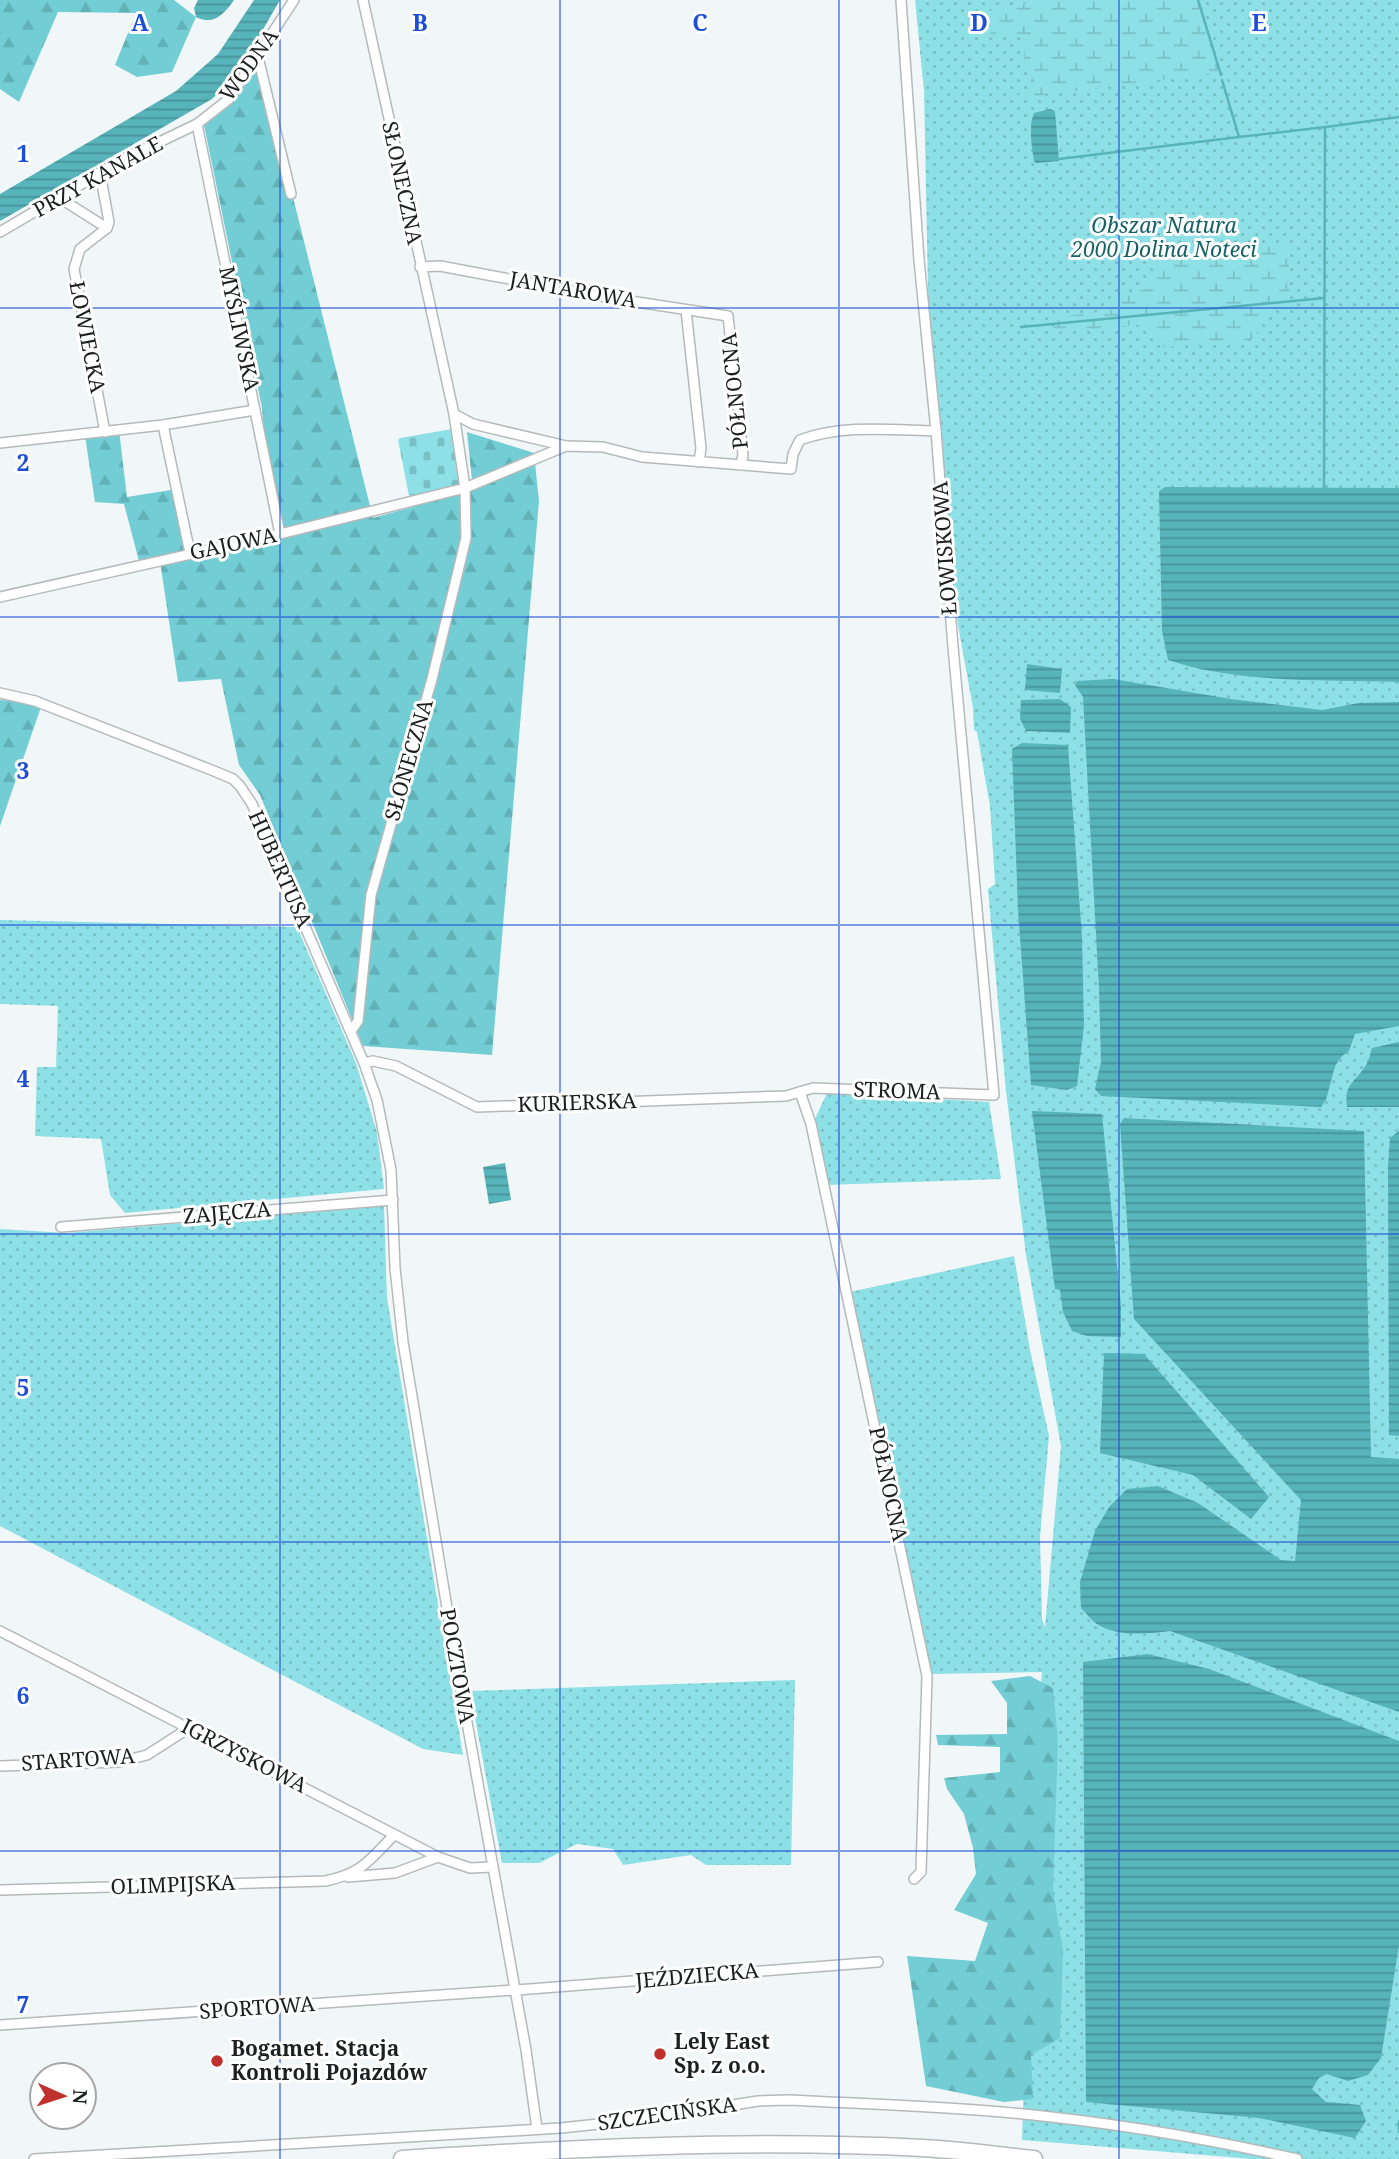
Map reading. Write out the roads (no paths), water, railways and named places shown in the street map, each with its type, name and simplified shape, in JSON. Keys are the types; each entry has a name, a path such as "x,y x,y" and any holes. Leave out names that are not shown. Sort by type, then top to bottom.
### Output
{"highway":[{"path":"402,2159 608,2147 758,2144 925,2148 1034,2159"}],"street":[{"name":"WODNA","path":"197,124 229,99 294,0"},
{"name":"SŁONECZNA","path":"351,1031 358,1021 371,895 432,679 466,538 465,488 454,414 363,0"},
{"name":"ŁOWISKOWA","path":"901,0 919,260 994,1095"},
{"path":"258,57 291,194"},
{"name":"PRZY KANALE","path":"0,232 122,160 197,124"},
{"name":"MYŚLIWSKA","path":"197,124 281,534"},
{"path":"58,198 107,228 109,222 100,173"},
{"name":"ŁOWIECKA","path":"105,432 74,269 80,249 107,228"},
{"name":"JANTAROWA","path":"420,267 440,265 727,316"},
{"path":"686,310 701,448 699,462"},
{"name":"PÓŁNOCNA","path":"727,316 743,455 741,465"},
{"path":"0,443 163,425 255,410"},
{"path":"454,414 473,424 566,446 603,447 642,457 791,469 793,454 800,440 815,434 867,430 936,431"},
{"path":"163,425 190,553"},
{"path":"465,488 566,446"},
{"name":"GAJOWA","path":"0,597 281,534 465,488"},
{"name":"HUBERTUSA","path":"0,693 36,701 214,771 233,779 240,786 263,828 364,1063 377,1100 391,1170 393,1200"},
{"name":"KURIERSKA","path":"364,1063 373,1061 396,1066 477,1107 786,1096 800,1093"},
{"name":"STROMA","path":"800,1093 813,1088 994,1095"},
{"name":"PÓŁNOCNA","path":"800,1093 811,1124 927,1676 921,1872 914,1879"},
{"name":"ZAJĘCZA","path":"61,1227 393,1200"},
{"name":"POCZTOWA","path":"393,1200 395,1268 403,1342 537,2129"},
{"name":"IGRZYSKOWA","path":"0,1631 438,1857 470,1868 492,1867"},
{"name":"STARTOWA","path":"0,1766 119,1762 147,1755 189,1728"},
{"name":"OLIMPIJSKA","path":"345,1877 371,1861 394,1835"},
{"name":"OLIMPIJSKA","path":"0,1891 325,1881 395,1873 438,1857"},
{"name":"JEŹDZIECKA","path":"515,1990 878,1962"},
{"name":"SPORTOWA","path":"0,2025 515,1990"},
{"name":"SZCZECIŃSKA","path":"34,2159 617,2123 758,2101 789,2100 1026,2115 1170,2135 1297,2159"}],"waterway":[{"path":"1198,0 1221,75"},
{"path":"1222,80 1239,137 1325,127 1324,488"},
{"path":"1326,127 1399,117"},
{"path":"1059,159 1239,137"},
{"path":"1021,327 1324,298"},
{"path":"1399,2121 1399,2132"}],"place":[{"name":"Lely East Sp. z o.o.","path":"660,2054"},
{"name":"Bogamet. Stacja Kontroli Pojazdów","path":"217,2061"}],"park label":[{"name":"Obszar Natura 2000 Dolina Noteci","path":"1164,238"}]}
